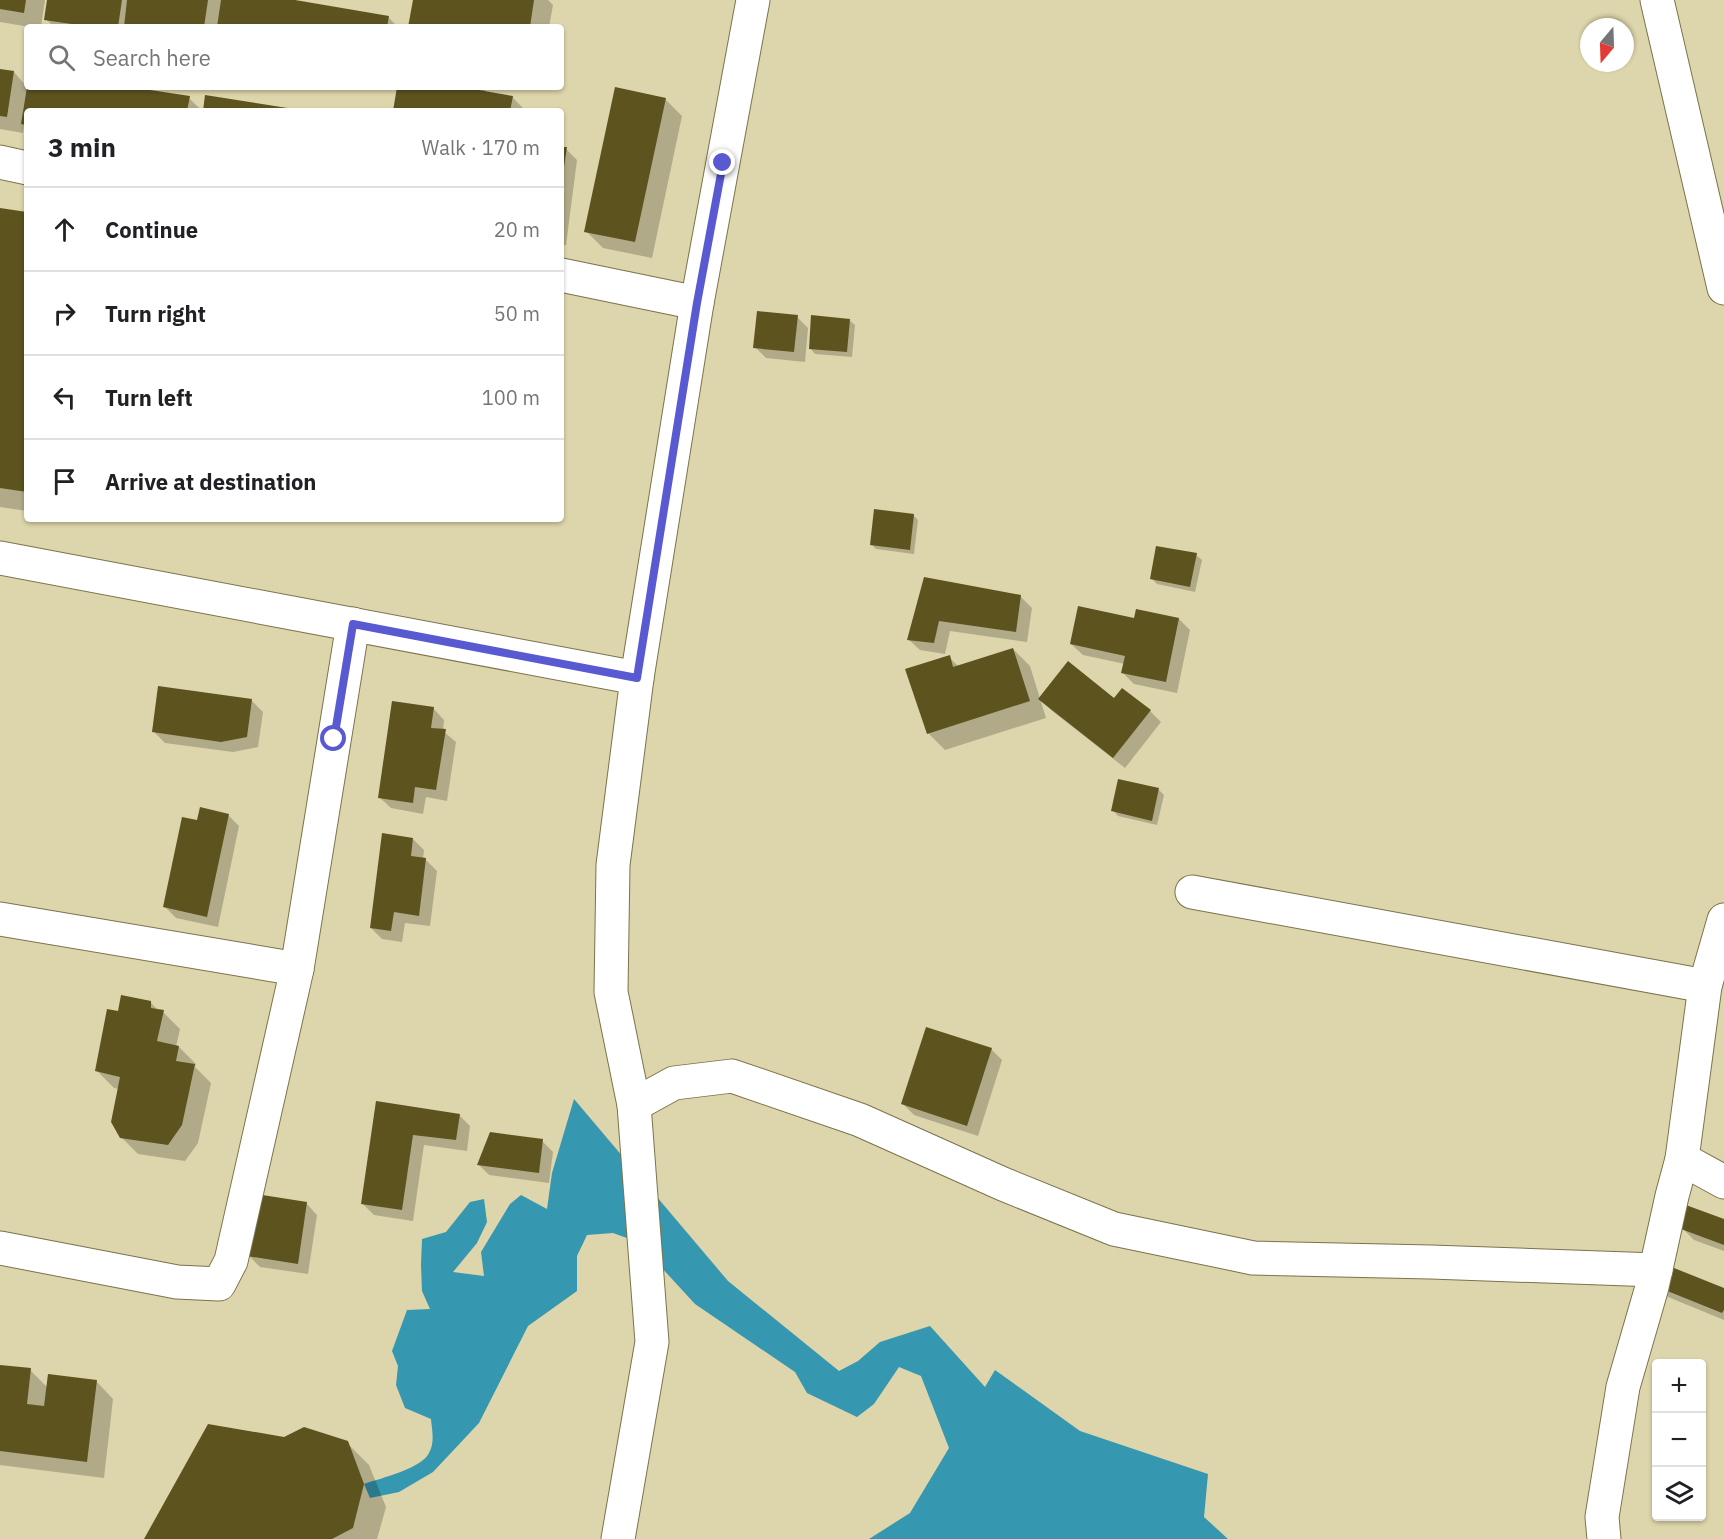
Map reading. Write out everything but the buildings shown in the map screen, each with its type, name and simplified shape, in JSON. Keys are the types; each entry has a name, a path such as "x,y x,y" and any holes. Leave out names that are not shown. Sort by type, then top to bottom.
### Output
{"street":[{"path":"618,1539 652,1342 634,1105 611,992 614,865 637,678 697,303 753,0"},
{"path":"1657,0 1724,288"},
{"path":"0,162 24,167"},
{"path":"564,277 697,303"},
{"path":"0,558 637,678"},
{"path":"0,1248 177,1282 219,1284 231,1261 297,969 353,624"},
{"path":"1192,892 1705,986"},
{"path":"0,919 297,969"},
{"path":"1604,1539 1602,1516 1623,1387 1656,1270 1682,1160 1705,986 1724,920"},
{"path":"634,1105 674,1083 732,1076 860,1120 1003,1184 1114,1229 1253,1258 1656,1270"},
{"path":"1682,1160 1724,1182"}],"water":[{"path":"574,1099 728,1281 839,1371 858,1361 880,1342 930,1326 985,1387 995,1370 1080,1431 1208,1474 1204,1517 1228,1539 869,1539 910,1513 949,1448 921,1376 899,1367 874,1404 857,1417 807,1393 795,1372 695,1304 638,1242 613,1233 587,1235 577,1256 577,1291 528,1326 479,1423 433,1472 399,1492 370,1498 364,1484 418,1464 425,1459 432,1445 431,1419 405,1408 396,1385 398,1366 392,1351 407,1310 430,1309 422,1291 422,1239 446,1232 470,1202 484,1199 487,1222 477,1243 453,1272 484,1276 481,1252 510,1204 521,1195 547,1209 552,1173"}],"route":[{"path":"334,739 353,624 637,678 697,303 723,163"}]}
